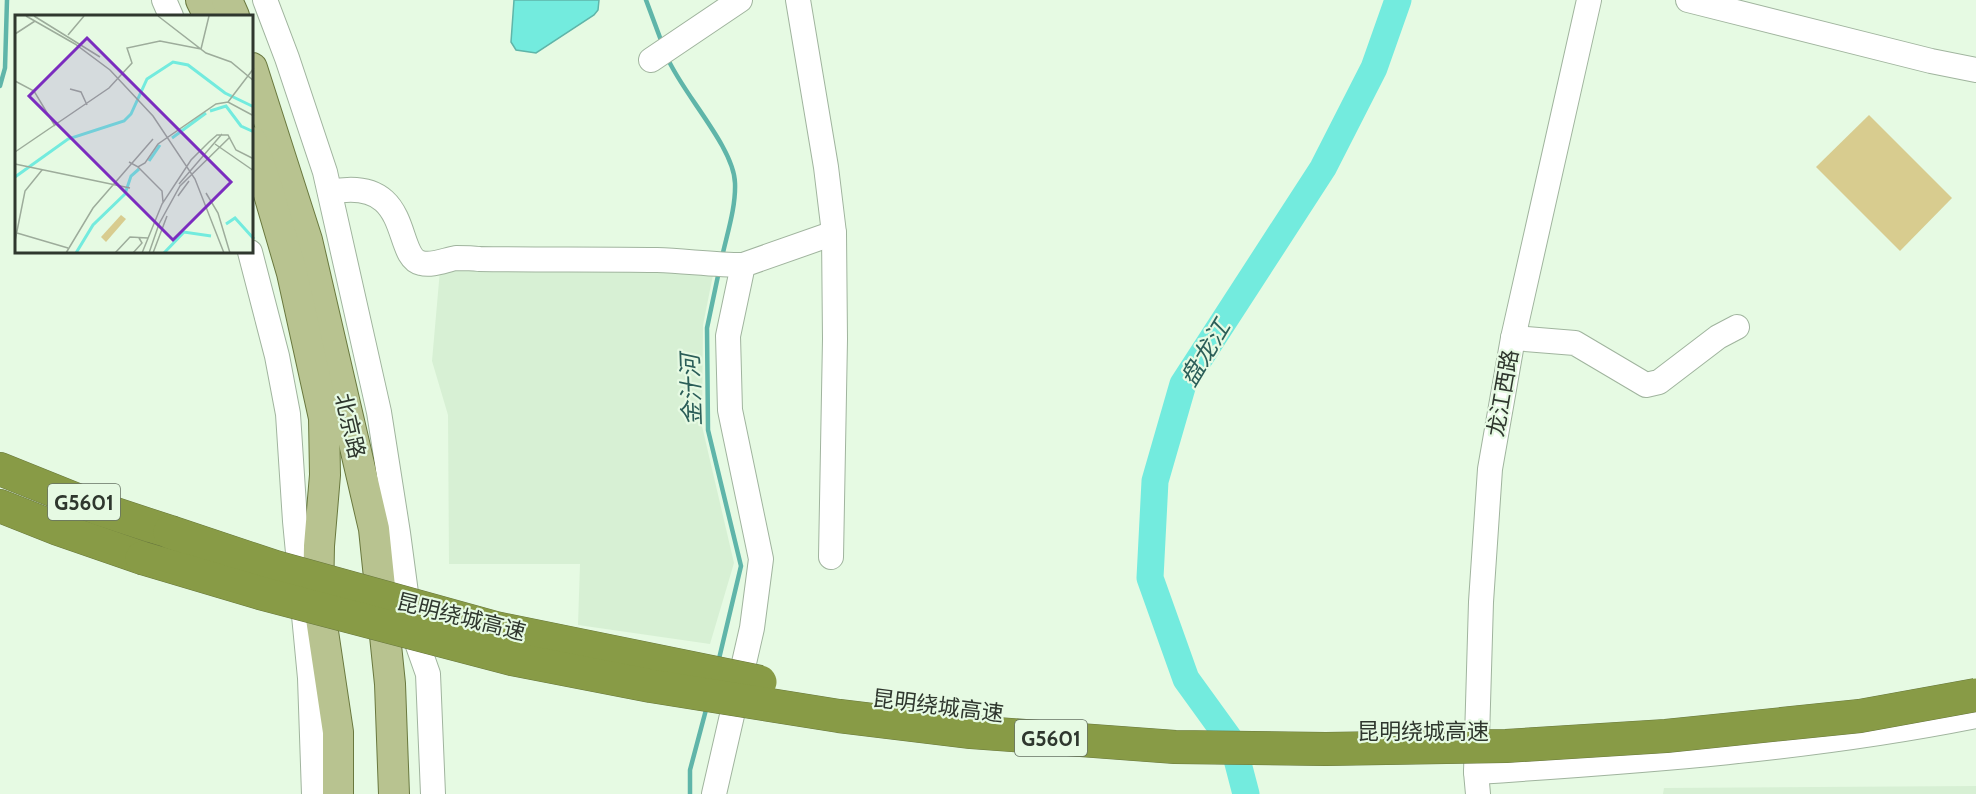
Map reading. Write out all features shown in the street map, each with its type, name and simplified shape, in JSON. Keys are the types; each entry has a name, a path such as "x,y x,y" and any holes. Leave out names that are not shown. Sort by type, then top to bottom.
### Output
{"highway":[{"path":"0,456 61,493"},
{"name":"昆明绕城高速","path":"0,469 97,508 275,567 495,628 764,683 987,714 1175,729 1405,733 1593,730 1823,700 1976,676"},
{"name":"昆明绕城高速","path":"0,506 135,556 271,596 512,659 651,686 839,716 971,732 1187,747 1326,749 1506,746 1666,736 1860,716 1976,695"},
{"path":"0,530 135,556"}],"main road":[{"path":"201,0 208,15"},
{"path":"227,0 234,15"},
{"name":"北京路","path":"254,74 307,240 374,529 390,684 394,794"},
{"name":"北京路","path":"254,148 292,273 324,418 325,476 318,598 338,732 338,794"}],"street":[{"path":"164,0 171,15"},
{"path":"265,0 287,58 330,192 379,412 410,623 429,674 434,794"},
{"path":"651,60 740,0"},
{"path":"798,0 826,167 834,232 835,339 831,557"},
{"name":"龙江西路","path":"1477,783 1481,602 1490,469 1513,338 1589,0"},
{"path":"1688,0 1930,62 1976,70"},
{"path":"330,192 346,189 366,191 378,196 389,207 400,225 412,259 426,264 458,258 697,261 713,265 743,265 834,232"},
{"path":"251,254 277,356 288,414 295,521 310,678 314,794"},
{"path":"714,794 752,628 761,559 730,410 728,336 743,265"},
{"path":"1513,338 1575,343 1646,385 1659,382 1718,337 1737,327"},
{"path":"1477,783 1913,729 1976,716"}],"shaded area":[{"path":"1869,115 1952,198 1900,251 1816,167"},
{"path":"440,270 681,271 713,275 703,325 702,426 734,563 710,644 578,625 580,564 449,564 448,415 432,361"},
{"path":"1976,786 1976,794 1663,794 1664,788"}],"water":[{"path":"514,0 599,0 598,10 594,15 536,53 516,50 511,42"}],"waterway":[{"path":"0,86 5,68 7,0"},
{"name":"金汁河","path":"646,0 662,43"},
{"name":"盘龙江","path":"1246,794 1233,744 1186,679 1150,578 1155,481 1183,384 1323,168 1374,68 1398,0"},
{"name":"金汁河","path":"667,57 717,137 732,169 735,183 734,201 722,257"},
{"name":"金汁河","path":"718,663 741,566 708,430 707,328 719,271"},
{"name":"金汁河","path":"690,794 690,770 707,706"}]}
